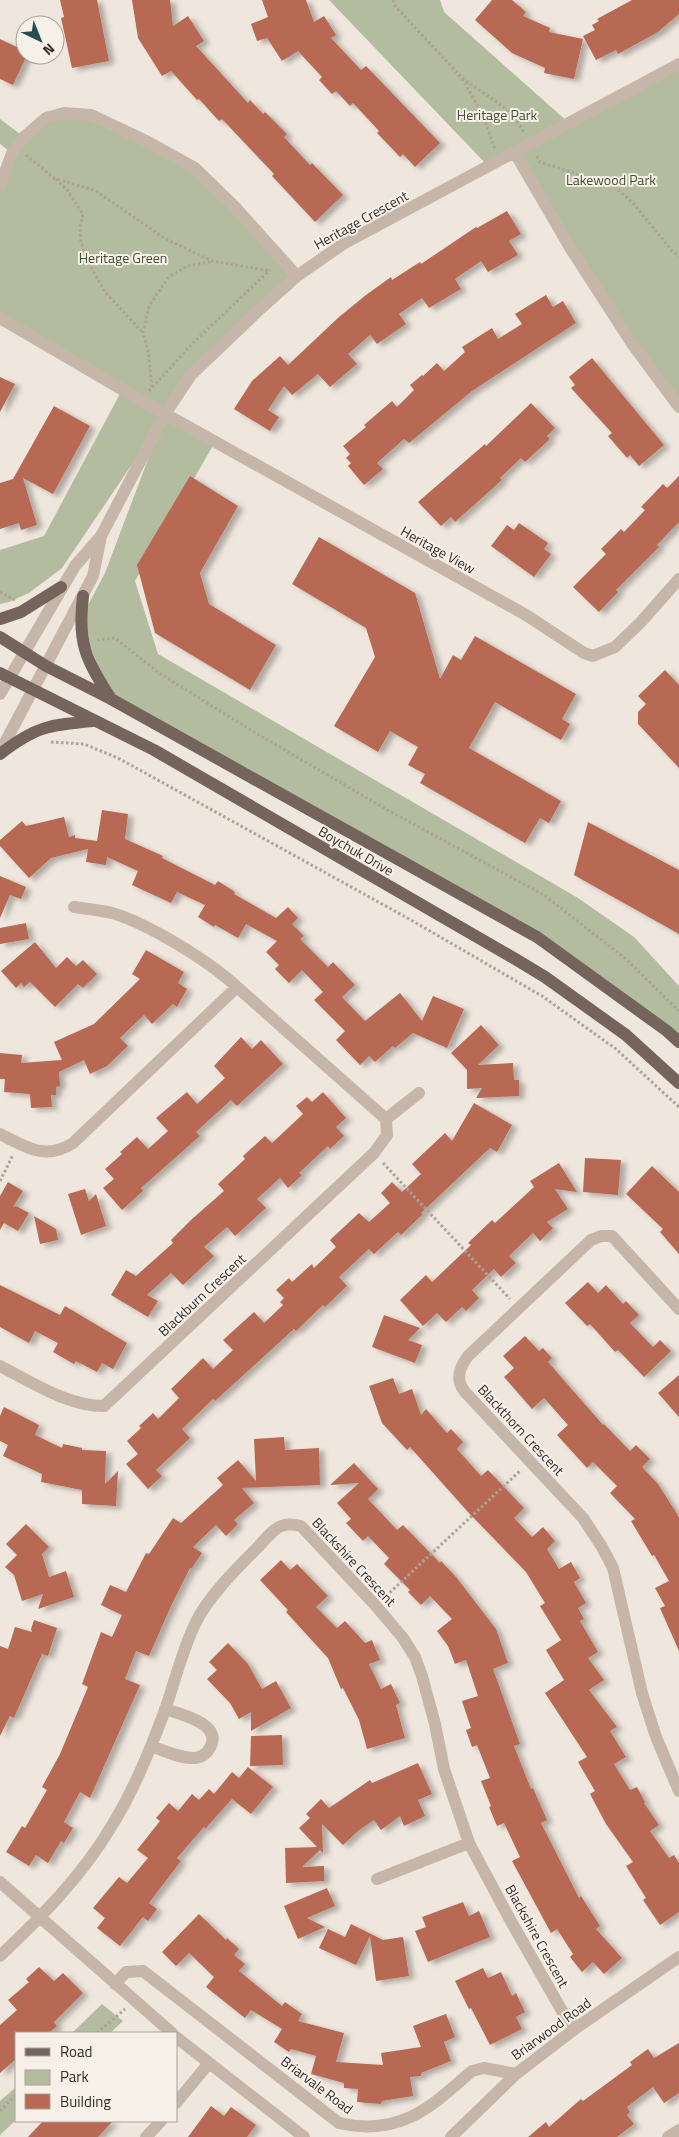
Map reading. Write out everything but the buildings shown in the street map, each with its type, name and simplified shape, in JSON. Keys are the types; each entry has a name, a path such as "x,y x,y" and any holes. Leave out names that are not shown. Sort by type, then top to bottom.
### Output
{"main road":[{"path":"0,619 22,612 61,587"},
{"path":"83,596 80,620 83,647 93,670 111,699"},
{"name":"Boychuk Drive","path":"0,638 46,666 111,699 537,937 667,1031 679,1042"},
{"name":"Boychuk Drive","path":"5,676 154,750 545,977 626,1035 679,1083"},
{"path":"0,753 40,728 96,721"}],"street":[{"name":"Heritage Crescent","path":"24,652 74,566 101,536 165,414 191,375 297,276 343,244 515,154 679,64"},
{"path":"0,186 12,153 28,133 46,118 64,113 91,115 196,168 236,207 297,276"},
{"path":"515,154 571,249 607,305 633,345 679,407"},
{"path":"0,318 165,414"},
{"name":"Heritage View","path":"165,414 526,615 584,653 593,656 615,647 640,623 679,579"},
{"name":"Heritage Crescent","path":"46,666 92,576 101,536"},
{"path":"0,694 5,676 24,652"},
{"path":"0,753 46,666"},
{"path":"74,907 114,914 148,929 218,969 386,1119 419,1093"},
{"path":"0,1134 37,1151 61,1150 73,1143 237,987"},
{"name":"Blackburn Crescent","path":"0,1366 72,1401 90,1406 104,1406 374,1153 387,1135 386,1119"},
{"name":"Blackthorn Crescent","path":"679,1310 612,1236 601,1236 591,1240 468,1356 461,1365 458,1375 459,1385 583,1518 602,1547 613,1568 642,1693 656,1737 679,1791"},
{"name":"Blackshire Crescent","path":"0,1956 41,1917 87,1864 111,1828 136,1782 151,1746 196,1622 228,1577 276,1529 293,1524 302,1526 376,1606 403,1638 415,1657 435,1724 444,1769 469,1843 562,2011 576,2028"},
{"path":"151,1746 195,1758 206,1754 211,1747 212,1737 210,1731 202,1723 165,1708"},
{"path":"377,1879 469,1843"},
{"path":"0,1882 171,2032"},
{"name":"Briarwood Road","path":"451,2137 516,2074 576,2028 679,1957"},
{"name":"Briarvale Road","path":"115,1984 126,1972 144,1971 339,2123 354,2130 384,2131 412,2123 472,2071 484,2068 516,2074"},
{"path":"178,2038 303,2137"},
{"path":"178,2101 209,2063"},
{"path":"146,2137 160,2122"},
{"path":"668,2137 679,2130"}],"path":[{"path":"393,0 395,6 462,78 482,113 500,162"},
{"path":"462,78 497,101 518,121 540,162 614,186 633,203 673,252 679,256"},
{"path":"16,148 68,190 83,214 80,228 81,243 105,292 143,333 148,350 152,386 194,342 270,271 212,261 164,238 96,191 54,178"},
{"path":"143,333 149,306 168,278 187,266 212,261"},
{"path":"0,592 16,601"},
{"path":"83,647 91,640 115,638 159,673 254,732 384,808 544,895 626,959 679,1011"},
{"path":"47,742 84,744 118,758 419,924 542,996 616,1049 679,1107"},
{"path":"0,1181 15,1153"},
{"path":"374,1153 509,1299"},
{"path":"387,1595 520,1470"},
{"path":"98,2032 124,2010"},
{"path":"0,2111 15,2096"}],"green space":[{"name":"Lakewood Park","path":"329,0 440,0 444,12 569,123 679,69 679,407 515,154 489,167"},
{"name":"Heritage Green","path":"91,115 195,168 294,276 221,347 165,413 215,442 135,581 158,654 578,898 634,937 679,986 679,1044 537,937 111,699 80,620 105,573 164,417 62,568 29,593 0,604 0,550 44,536 122,390 0,318 0,186 12,153 0,144 0,119 24,137 46,118"},
{"path":"102,2004 123,2021 111,2032 73,2032"},
{"path":"15,2088 15,2121 0,2135 0,2101"}],"park label":[{"name":"Heritage Park","path":"497,115"}]}
